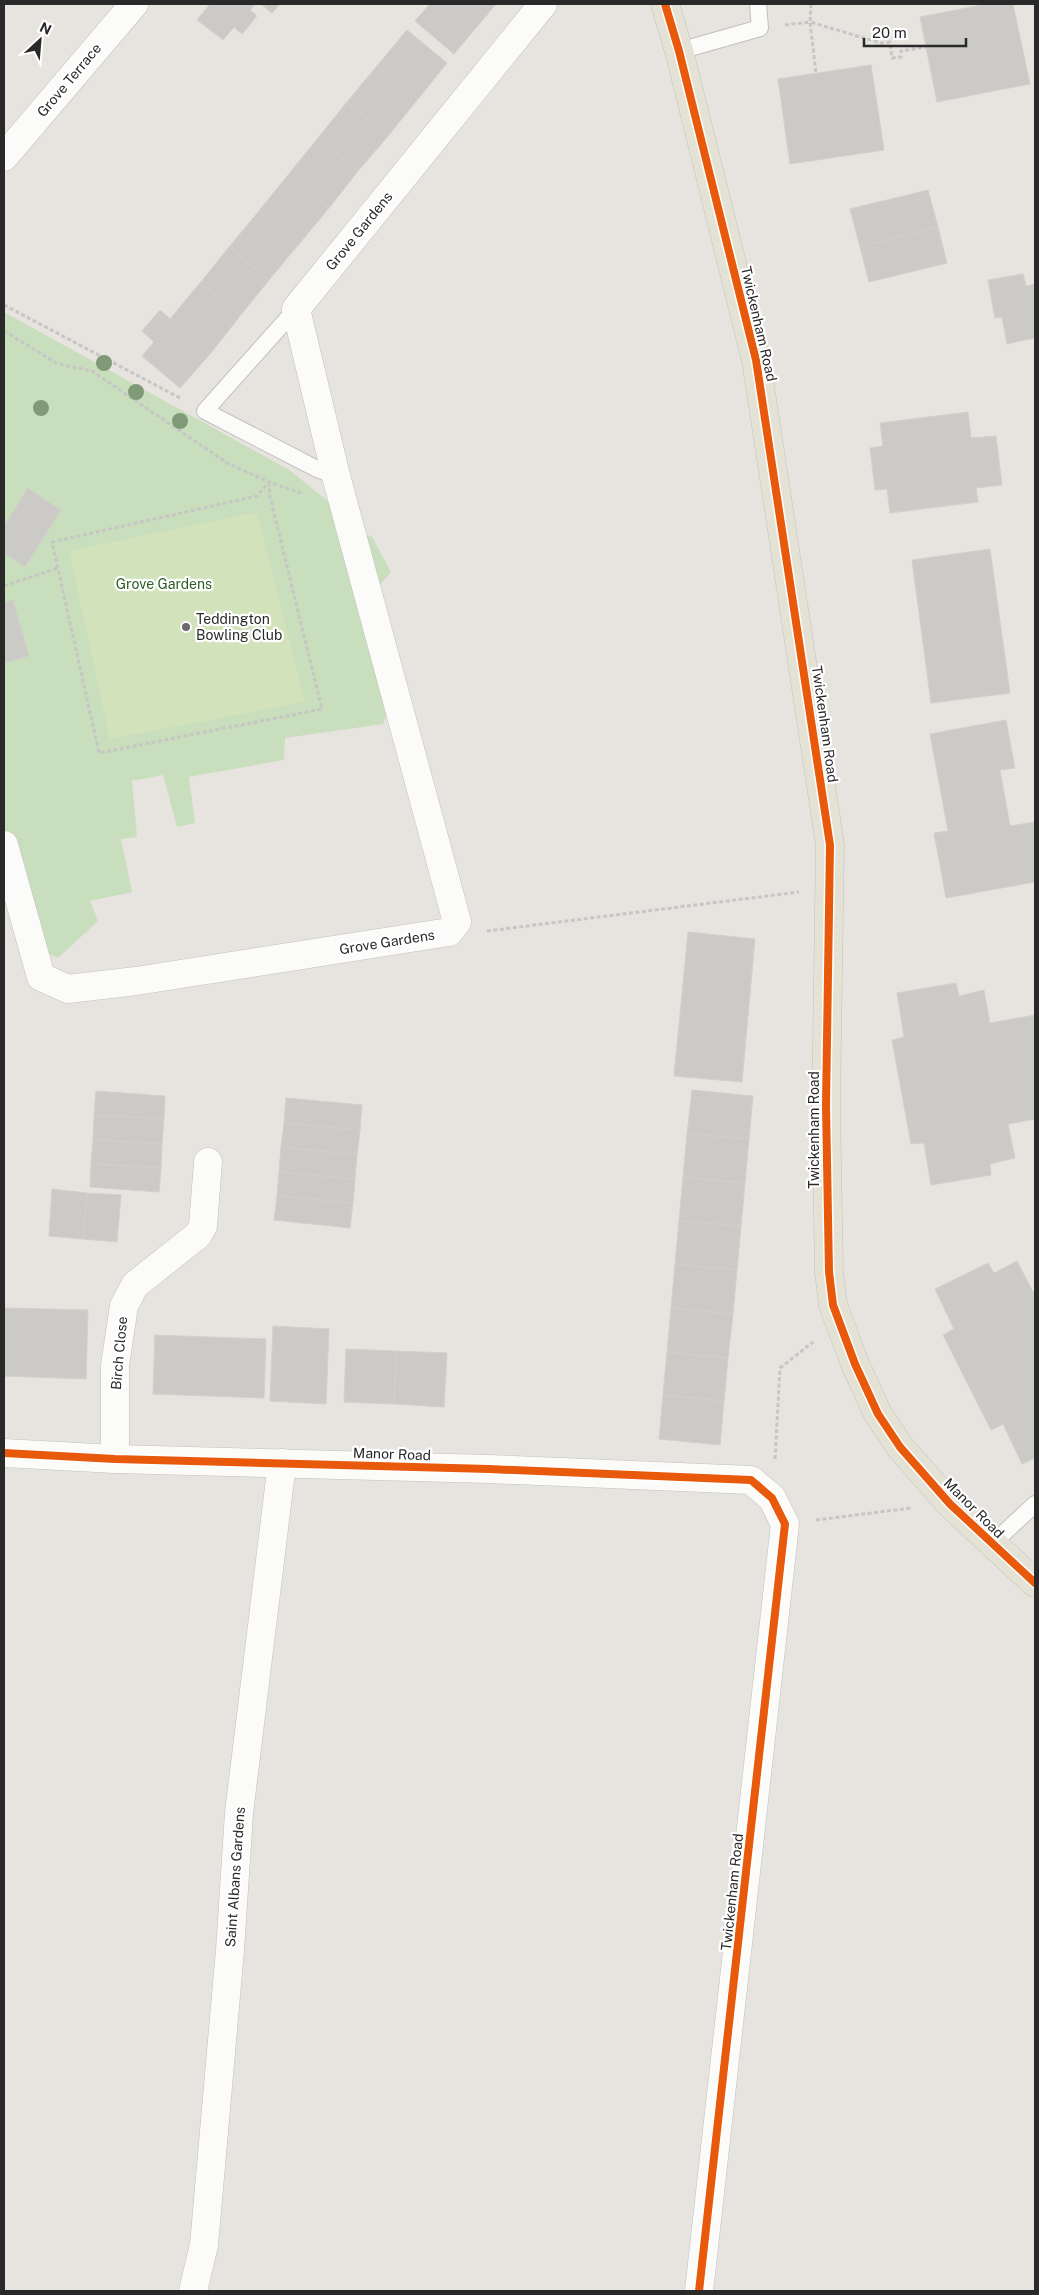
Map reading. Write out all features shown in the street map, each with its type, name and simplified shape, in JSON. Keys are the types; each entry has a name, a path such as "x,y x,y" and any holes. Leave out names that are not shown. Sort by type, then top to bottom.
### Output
{"main road":[{"name":"Twickenham Road","path":"665,4 679,51 756,360 830,845 828,889 827,1234 828,1272 833,1305 855,1364 878,1414 900,1447"},
{"name":"Manor Road","path":"900,1447 950,1504 1035,1583"}],"street":[{"name":"Grove Terrace","path":"4,157 134,4"},
{"name":"Grove Gardens","path":"296,309 543,4"},
{"path":"296,309 326,473 457,922"},
{"name":"Grove Gardens","path":"4,845 41,977 68,989 136,981 449,932 457,922"},
{"name":"Birch Close","path":"115,1458 115,1365 124,1306 135,1285 198,1235 203,1226 208,1162"},
{"name":"Manor Road","path":"4,1453 751,1480 772,1498"},
{"name":"Saint Albans Gardens","path":"192,2291 204,2245 230,1950 239,1813 282,1463"},
{"path":"772,1498 786,1524"},
{"name":"Twickenham Road","path":"699,2291 786,1524"}],"lane":[{"path":"679,51 760,28 758,4"},
{"path":"296,309 205,411 326,473"},
{"path":"992,1544 1035,1504"}],"path":[{"path":"811,4 810,22 816,73"},
{"path":"760,28 810,22 880,44 890,42 892,58 901,57 901,51 926,47"},
{"path":"4,305 205,411"},
{"path":"4,330 58,364 92,372 227,463 269,482 305,494 326,473"},
{"path":"269,482 270,497 322,709 99,753 52,542 256,496 269,482"},
{"path":"4,586 58,568"},
{"path":"457,922 477,932 828,889"},
{"path":"772,1498 780,1368 840,1322"},
{"path":"786,1524 950,1504"}],"green space":[{"name":"Grove Gardens","path":"4,312 291,471 330,503 336,523 372,537 391,572 378,587 392,699 383,724 285,738 284,760 189,777 195,823 177,827 163,775 132,781 137,837 121,839 132,892 90,901 98,921 58,958 19,940 4,878"},
{"name":"Teddington Bowling Club","path":"257,512 305,702 110,739 69,551"}],"building":[{"path":"210,4 255,4 250,10 257,16 242,34 234,27 223,40 197,20"},
{"path":"261,4 280,4 272,13"},
{"path":"430,4 471,4 486,16 454,54 415,21"},
{"path":"471,4 496,4 486,16"},
{"path":"987,4 1013,4 1030,84 937,102 920,17"},
{"path":"407,30 447,63 418,99 377,66"},
{"path":"871,65 884,150 790,164 778,79"},
{"path":"377,66 418,99 388,136 347,102"},
{"path":"347,102 388,136 358,171 318,138"},
{"path":"318,138 358,171 329,208 288,175"},
{"path":"288,175 329,208 299,244 259,211"},
{"path":"928,190 938,227 860,247 850,209"},
{"path":"259,211 299,244 269,280 229,247"},
{"path":"938,227 947,263 869,282 860,247"},
{"path":"229,247 269,280 240,316 200,283"},
{"path":"1023,274 1026,286 1035,284 1035,338 1007,344 1002,317 995,318 988,280"},
{"path":"200,283 240,316 210,354 170,319"},
{"path":"160,310 210,354 180,388 142,356 154,342 142,331"},
{"path":"968,412 971,438 996,436 1002,485 976,488 978,502 890,513 887,489 875,490 870,448 883,446 880,423"},
{"path":"28,488 61,510 25,567 4,553 4,526"},
{"path":"990,549 1010,693 931,703 912,560"},
{"path":"13,600 29,656 4,663 4,603"},
{"path":"1006,720 1015,768 1000,770 1010,826 1035,822 1035,882 946,898 934,833 948,831 930,734"},
{"path":"688,932 755,939 742,1082 674,1076"},
{"path":"956,983 959,996 984,990 990,1023 1035,1015 1035,1119 1008,1124 1015,1158 990,1164 991,1175 931,1185 924,1143 911,1144 892,1040 904,1037 897,993"},
{"path":"692,1090 753,1096 749,1139 687,1134"},
{"path":"96,1091 165,1096 164,1119 94,1115"},
{"path":"286,1098 362,1105 360,1130 284,1123"},
{"path":"94,1115 164,1119 162,1144 93,1140"},
{"path":"284,1123 360,1130 357,1155 281,1147"},
{"path":"687,1134 749,1139 745,1183 683,1177"},
{"path":"93,1140 162,1144 161,1168 91,1164"},
{"path":"281,1147 357,1155 355,1179 279,1172"},
{"path":"91,1164 161,1168 159,1192 90,1187"},
{"path":"279,1172 355,1179 353,1203 277,1196"},
{"path":"683,1177 745,1183 741,1226 679,1221"},
{"path":"52,1189 87,1193 83,1239 49,1236"},
{"path":"87,1193 121,1195 117,1242 83,1239"},
{"path":"277,1196 353,1203 350,1228 274,1220"},
{"path":"679,1221 741,1226 737,1270 675,1264"},
{"path":"1017,1261 1033,1292 1035,1291 1035,1458 1022,1464 1003,1424 991,1430 943,1335 954,1329 935,1289 988,1263 994,1273"},
{"path":"675,1264 737,1270 733,1314 671,1308"},
{"path":"4,1308 88,1310 86,1379 4,1376"},
{"path":"671,1308 733,1314 728,1358 667,1352"},
{"path":"273,1326 329,1329 326,1404 270,1401"},
{"path":"155,1335 266,1339 264,1398 153,1394"},
{"path":"346,1349 396,1351 394,1404 344,1402"},
{"path":"396,1351 447,1353 444,1407 394,1404"},
{"path":"667,1352 728,1358 724,1401 663,1395"},
{"path":"663,1395 724,1401 720,1445 659,1439"}],"cycle path":[{"path":"665,4 679,51 756,360 830,845 826,1105 829,1272 833,1305 855,1364 878,1414 900,1447 950,1504 1035,1583"},
{"path":"4,1453 115,1459 489,1469 751,1480 772,1498 785,1524 699,2291"}],"place":[{"name":"Teddington Bowling Club","path":"186,627"}]}
